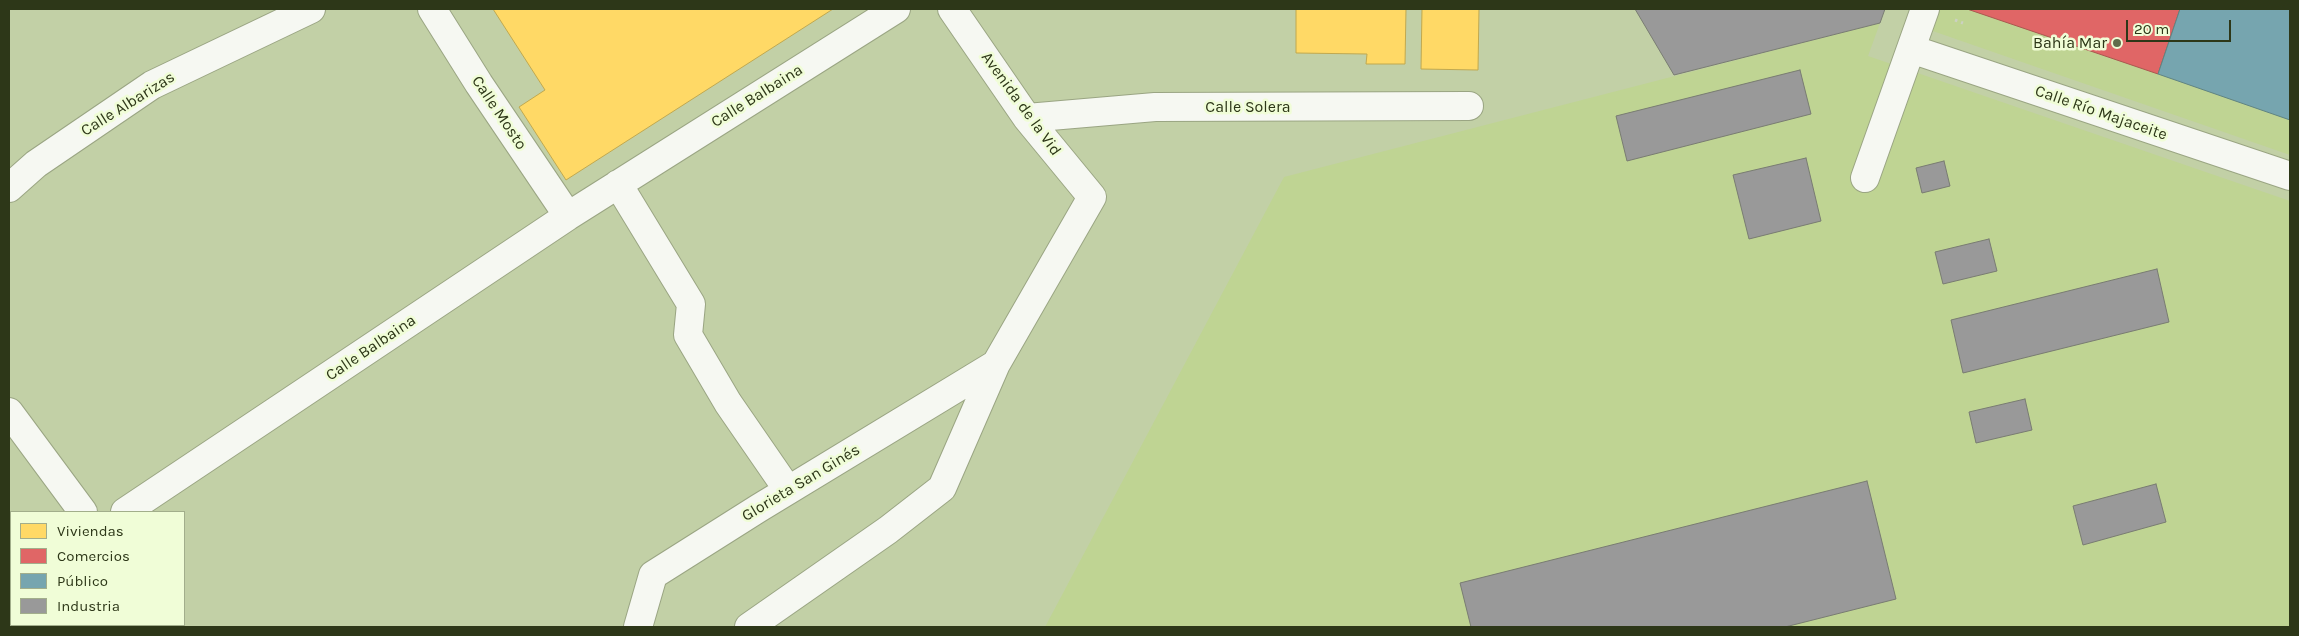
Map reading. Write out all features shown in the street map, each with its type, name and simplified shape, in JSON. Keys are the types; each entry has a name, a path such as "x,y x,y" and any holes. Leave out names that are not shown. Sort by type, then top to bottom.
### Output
{"street":[{"name":"Calle Albarizas","path":"9,188 36,164 152,85 311,9"},
{"name":"Calle Mosto","path":"432,9 479,84 568,216"},
{"name":"Calle Balbaina","path":"126,511 568,216 896,9"},
{"name":"Avenida de la Vid","path":"952,9 1027,118 1092,198"},
{"path":"1865,178 1925,9"},
{"name":"Calle Río Majaceite","path":"1911,49 2290,176"},
{"name":"Calle Solera","path":"1027,118 1155,107 1470,106"},
{"path":"618,184 691,304 688,335 728,403 788,490"},
{"name":"Glorieta San Ginés","path":"749,627 857,552 942,488 996,364 1092,198"},
{"name":"Glorieta San Ginés","path":"638,627 653,575 788,490 996,364"},
{"path":"9,412 82,511"}],"shaded area":[{"name":"Bahía Mar","path":"1931,9 2290,9 2290,155 1924,28"},
{"path":"1880,23 1868,56 2290,201 2290,627 1045,627 1284,177"}],"building: Viviendas":[{"path":"493,9 833,9 566,180 519,107 545,90"},
{"path":"1296,9 1406,9 1405,64 1366,64 1367,54 1296,53"},
{"path":"1422,9 1479,9 1478,70 1421,69"}],"building: Comercios":[{"name":"Bahía Mar","path":"1967,9 2180,9 2158,74"}],"building: Público":[{"path":"2180,9 2290,9 2290,120 2158,74"}],"building: Industria":[{"path":"1635,9 1885,9 1880,23 1674,75"},
{"path":"1800,70 1811,114 1627,161 1616,116"},
{"path":"1806,158 1821,221 1749,239 1733,175"},
{"path":"1944,161 1950,186 1922,193 1916,168"},
{"path":"1989,239 1997,271 1943,284 1935,252"},
{"path":"2157,269 2169,322 1963,373 1951,320"},
{"path":"2025,399 2032,430 1976,443 1969,412"},
{"path":"1867,481 1896,599 1785,627 1471,627 1460,583"},
{"path":"2156,484 2166,522 2083,545 2073,506"}],"place":[{"name":"Bahía Mar","path":"2117,43"}]}
